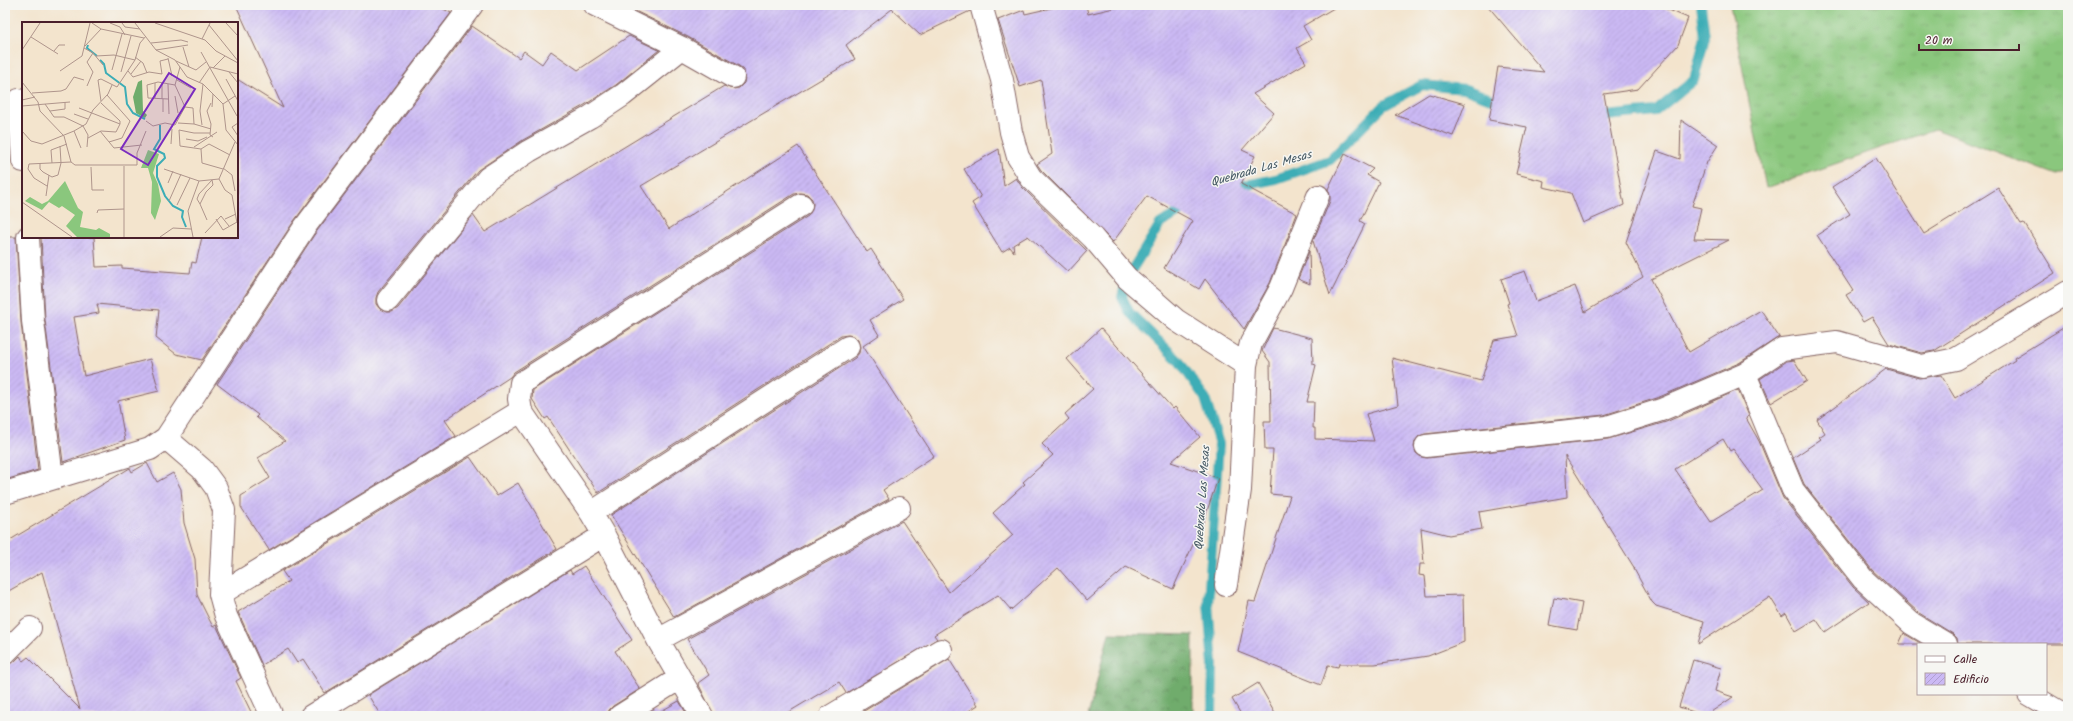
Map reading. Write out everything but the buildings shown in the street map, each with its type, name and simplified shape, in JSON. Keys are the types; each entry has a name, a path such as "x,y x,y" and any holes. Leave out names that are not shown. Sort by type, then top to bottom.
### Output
{"street":[{"path":"5,493 150,449 166,438 304,228 472,5"},
{"path":"595,5 682,48 733,76"},
{"path":"981,5 1002,80 1011,132 1018,157 1031,178 1094,238 1128,278 1153,300 1176,320 1246,365"},
{"path":"388,300 488,178 528,151 590,117 623,95 682,48"},
{"path":"19,100 22,146"},
{"path":"1226,585 1240,490 1246,365 1252,343 1281,288 1318,196"},
{"path":"702,716 658,640 604,534 521,411 519,399 521,383 801,205"},
{"path":"28,238 33,321 52,478"},
{"path":"1426,446 1607,427 1662,410 1745,374 1782,348 1837,342 1922,366 1956,358 2068,292"},
{"path":"591,513 848,347"},
{"path":"1745,374 1793,490 1863,579 1912,623 1944,643"},
{"path":"220,594 521,411"},
{"path":"166,438 202,469 216,488 224,510 220,594 226,616 272,716"},
{"path":"658,640 899,508"},
{"path":"311,716 604,534"},
{"path":"5,653 30,628"},
{"path":"831,716 941,650"},
{"path":"620,716 680,678"},
{"path":"2031,695 2066,716"}],"green space":[{"path":"1730,5 2068,5 2068,170 2057,175 1935,129 1766,188"},
{"path":"1109,633 1193,635 1193,716 1088,716"}],"waterway":[{"name":"Quebrada Las Mesas","path":"1596,117 1656,111 1694,80 1705,37 1701,5"},
{"name":"Quebrada Las Mesas","path":"1231,188 1276,179 1330,160 1383,106 1422,85 1465,89 1504,104"},
{"name":"Quebrada Las Mesas","path":"1189,206 1160,224 1127,278 1122,297 1129,312 1179,361 1205,398 1219,444 1208,603 1213,665 1212,716"}]}
